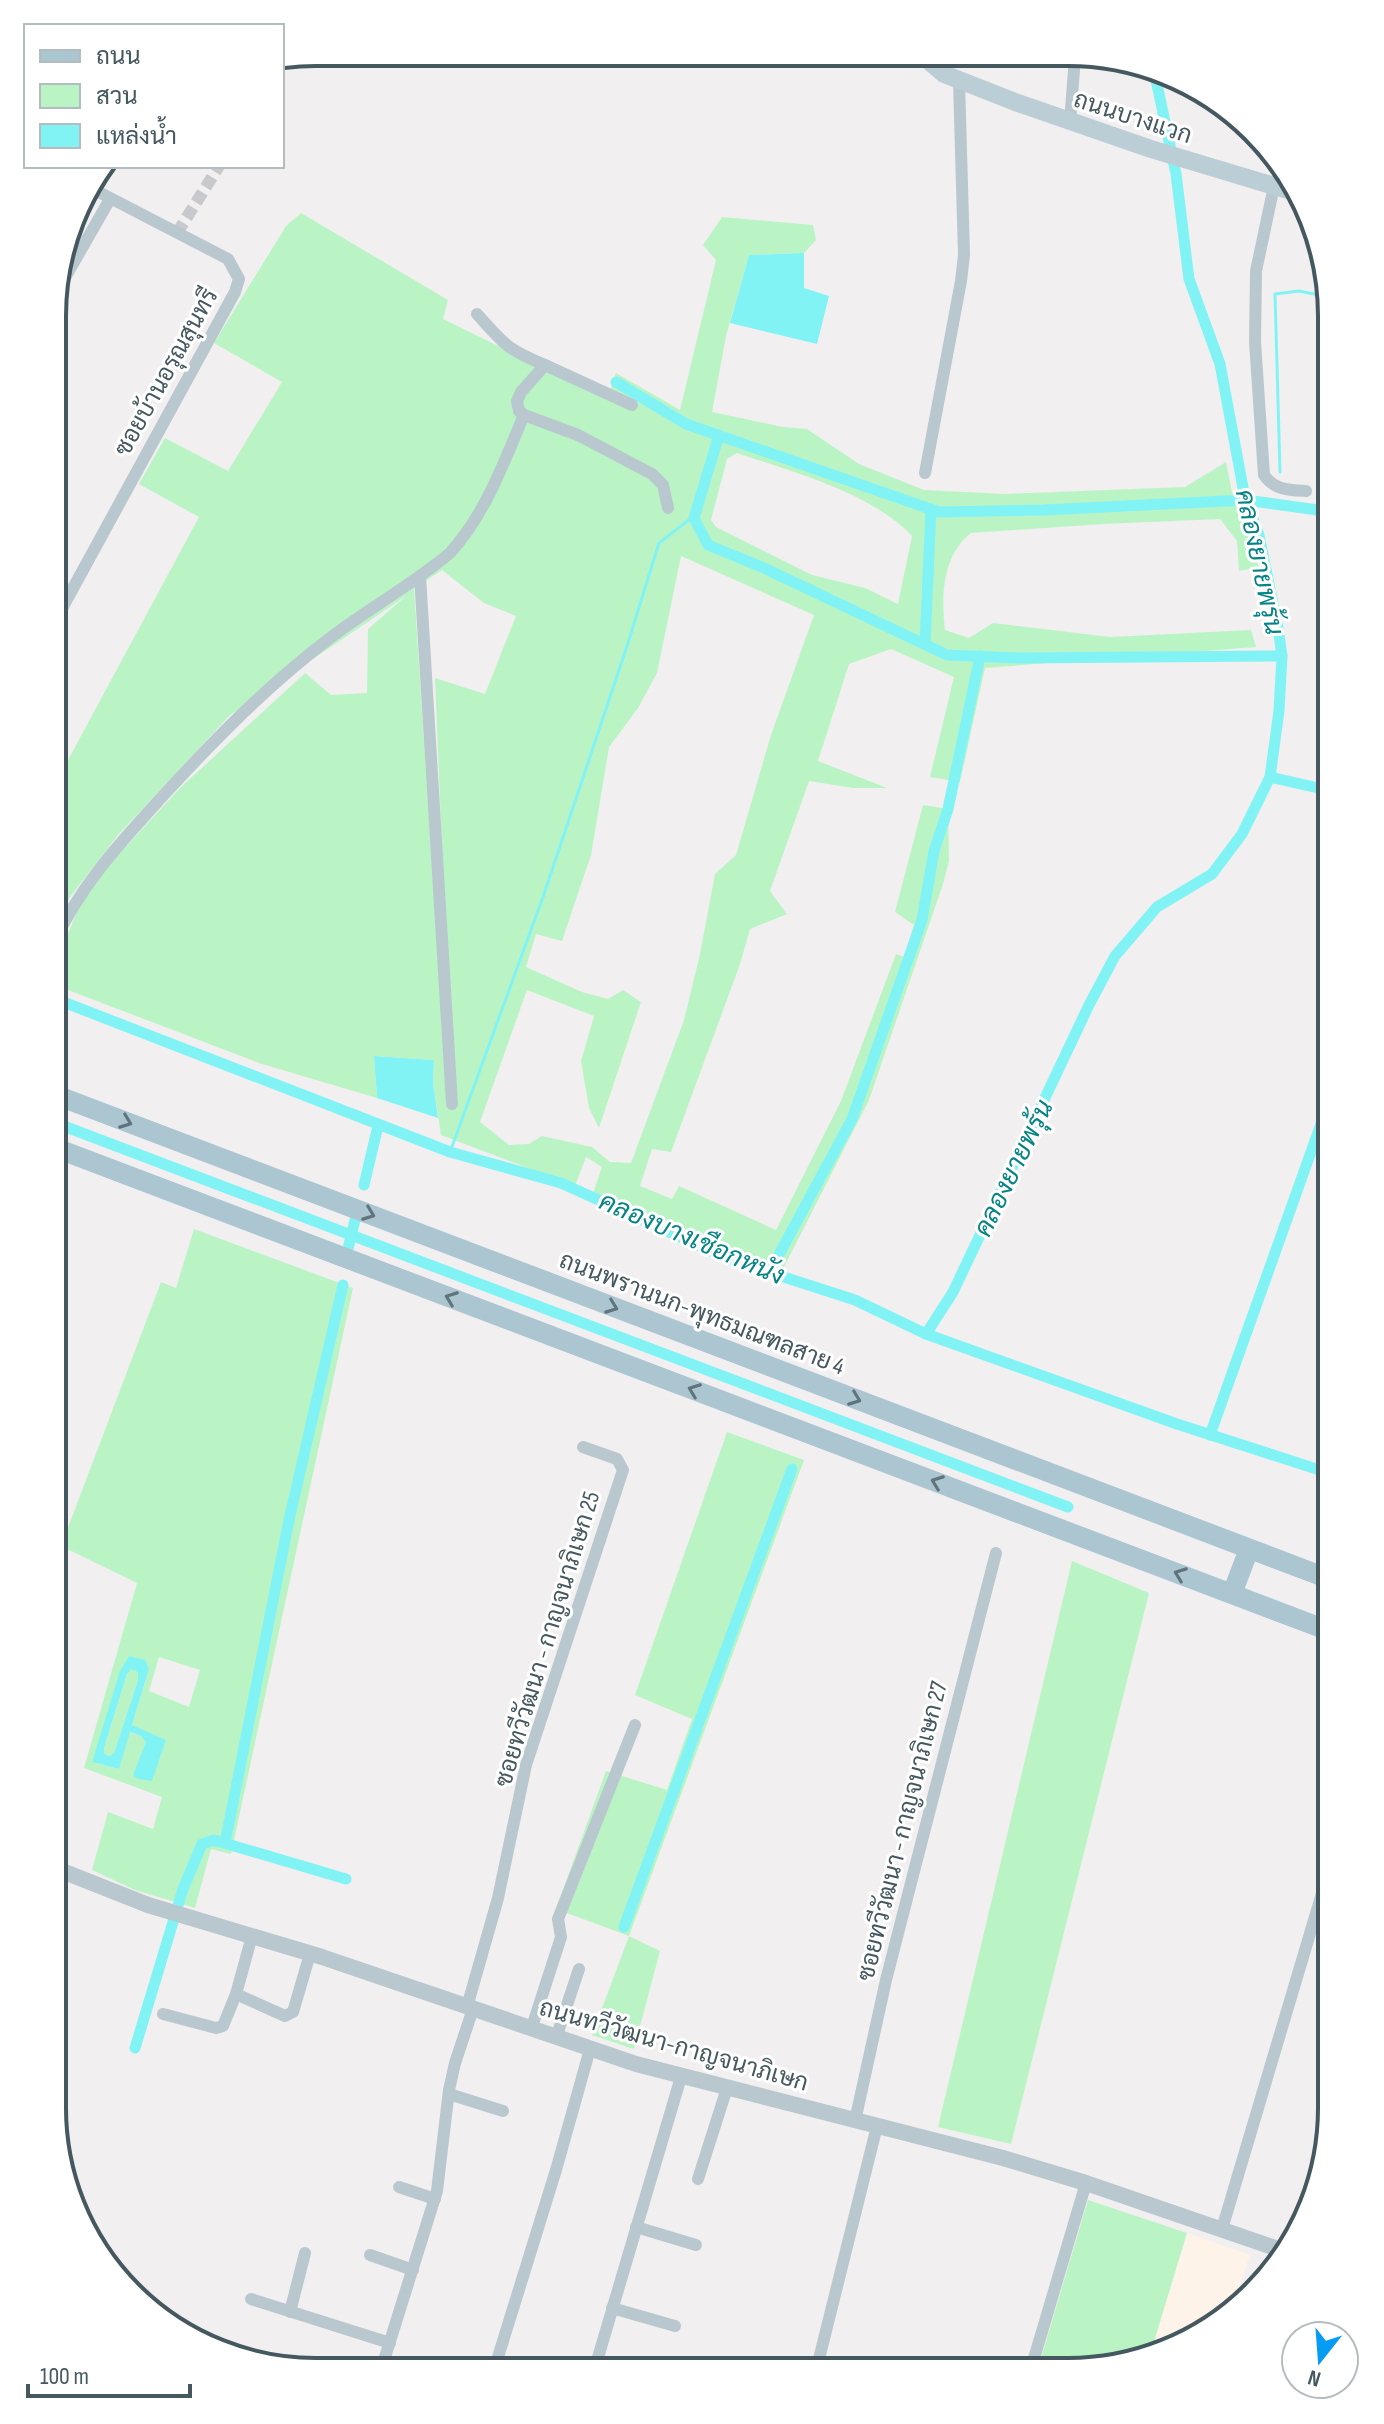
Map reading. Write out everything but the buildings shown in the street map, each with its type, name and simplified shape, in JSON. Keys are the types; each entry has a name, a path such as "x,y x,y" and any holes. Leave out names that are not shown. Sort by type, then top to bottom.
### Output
{"main road":[{"name":"ถนนบางแวก","path":"935,66 959,81 1070,122 1282,189"},
{"name":"ถนนพรานนก-พุทธมณฑลสาย 4","path":"66,1099 1317,1575"},
{"path":"66,1152 1317,1626"},
{"path":"1232,1594 1249,1549"}],"street":[{"path":"1070,122 1074,66"},
{"path":"925,473 964,255 959,81"},
{"path":"1282,189 1256,271 1255,342 1264,475 1281,489 1306,491"},
{"name":"ซอยบ้านอรุณสุนทรี","path":"66,601 235,292 239,279 228,259 99,193"},
{"path":"72,265 110,199"},
{"path":"477,314 501,343 514,353 632,405"},
{"path":"545,365 521,392 517,407 524,415 578,435 652,474 663,485 668,508"},
{"path":"66,920 93,874 249,706 327,640 450,553 492,492 524,415"},
{"path":"420,576 452,1104"},
{"name":"ซอยทวีวัฒนา - กาญจนาภิเษก 25","path":"385,2358 435,2199 455,2063 498,1898 526,1765 623,1470 617,1459 583,1447"},
{"name":"ซอยทวีวัฒนา - กาญจนาภิเษก 27","path":"855,2121 886,1980 996,1553"},
{"path":"531,2030 561,1937 558,1919 635,1725"},
{"name":"ถนนทวีวัฒนา-กาญจนาภิเษก","path":"66,1872 154,1907 310,1954 590,2049 681,2077 1086,2183 1274,2248"},
{"path":"1222,2229 1317,1910"},
{"path":"163,2014 216,2028 226,2022 252,1936"},
{"path":"236,1994 285,2016 289,2015 293,2012 310,1954"},
{"path":"556,2038 579,1969"},
{"path":"498,2358 590,2049"},
{"path":"598,2358 681,2077"},
{"path":"698,2179 727,2088"},
{"path":"449,2094 503,2111"},
{"path":"819,2358 877,2126"},
{"path":"1034,2358 1086,2183"},
{"path":"399,2187 435,2199"},
{"path":"636,2227 696,2245"},
{"path":"290,2312 305,2253"},
{"path":"370,2255 413,2270"},
{"path":"251,2299 390,2343"},
{"path":"612,2308 675,2326"}],"shaded area":[{"path":"1187,2233 1250,2255 1238,2291 1193,2324 1154,2343"}],"green space":[{"path":"301,213 448,300 443,319 607,399 616,373 680,410 716,260 703,245 722,217 813,225 816,240 804,253 749,255 726,336 712,412 807,429 859,464 924,490 1005,494 1185,487 1226,462 1232,492 1248,526 1259,567 1239,571 1237,541 1220,519 971,533 961,542 949,565 943,604 945,630 969,638 993,623 1110,637 1251,630 1256,647 985,668 960,782 930,777 954,677 891,649 849,664 818,761 887,788 853,788 809,781 770,891 787,914 750,929 671,1152 652,1149 640,1186 672,1199 679,1186 776,1230 841,1101 896,954 904,957 914,925 895,912 923,805 948,809 949,861 943,884 869,1100 784,1267 769,1262 761,1267 593,1193 602,1167 586,1157 575,1186 441,1135 433,1082 434,1060 374,1056 377,1098 262,1064 66,989 66,939 82,899 108,866 180,788 305,673 331,695 367,693 368,629 406,596 230,715 118,835 66,902 66,764 199,517 139,484 165,438 228,471 282,382 214,343 286,226","holes":["737,453 806,476 876,508 912,536 898,604 865,588 812,575 716,527 711,520 727,459","681,556 814,615 771,735 736,855 715,874 684,1020 631,1163 610,1162 592,1147 542,1136 529,1144 509,1145 480,1122 527,990 594,1016 581,1061 589,1108 599,1128 641,1002 623,990 608,999 582,992 526,967 536,934 562,941 591,855 609,747 638,708 657,673","442,570 484,603 516,616 485,694 435,678 447,970 433,878 414,589"]},
{"path":"194,1229 353,1288 231,1854 211,1849 195,1908 135,1890 92,1870 108,1812 153,1829 162,1797 84,1768 137,1583 66,1548 66,1533 161,1282 176,1288","holes":["129,1656 149,1669 132,1725 162,1754 141,1736 129,1732 119,1769 92,1762","159,1657 200,1670 189,1707 149,1691"]},
{"path":"727,1432 804,1460 629,1936 556,1909 606,1771 667,1790 692,1719 635,1695"},
{"path":"1072,1561 1149,1593 1011,2144 938,2127"},
{"path":"131,1668 138,1671 138,1680 114,1753 110,1756 104,1754 104,1748"},
{"path":"629,1936 660,1951 634,2049 592,2035"},
{"path":"1088,2200 1187,2233 1154,2343 1100,2356 1041,2358"}],"water":[{"path":"804,253 804,288 829,296 817,344 730,323 749,255"},
{"path":"374,1056 434,1060 433,1082 438,1118 377,1098"},
{"path":"129,1656 145,1660 149,1669 132,1725 166,1740 152,1781 133,1775 146,1742 141,1736 130,1732 119,1769 92,1762 120,1671","holes":["131,1669 138,1672 114,1753 110,1756 104,1754 127,1674"]}],"waterway":[{"name":"คลองยายพรุ้น","path":"926,1334 953,1292 1115,956 1157,907 1212,874 1242,834 1270,777 1279,711 1282,656 1278,628 1259,535 1244,493 1220,364 1189,279 1176,174 1157,83"},
{"path":"1280,472 1275,294 1299,291 1317,295"},
{"path":"616,382 686,424 939,512 1246,500 1318,510"},
{"path":"719,435 694,518 708,545 764,568 947,655 1018,658 1282,656"},
{"path":"925,644 931,509"},
{"path":"450,1152 543,897 659,543 694,516"},
{"path":"769,1273 852,1119 922,920 934,851 948,809 980,656"},
{"path":"1270,777 1318,788"},
{"name":"คลองบางเชือกหนัง","path":"66,1003 450,1152 561,1183 731,1260 855,1300 926,1334 1177,1424 1317,1469"},
{"path":"364,1185 378,1126"},
{"path":"66,1127 1068,1507"},
{"path":"1210,1435 1318,1134"},
{"path":"348,1249 355,1220"},
{"path":"225,1843 289,1520 343,1285"},
{"path":"624,1927 792,1469"},
{"path":"135,2048 183,1889 202,1844 214,1840 346,1879"}],"tunnel":[{"path":"177,233 218,168"}]}
